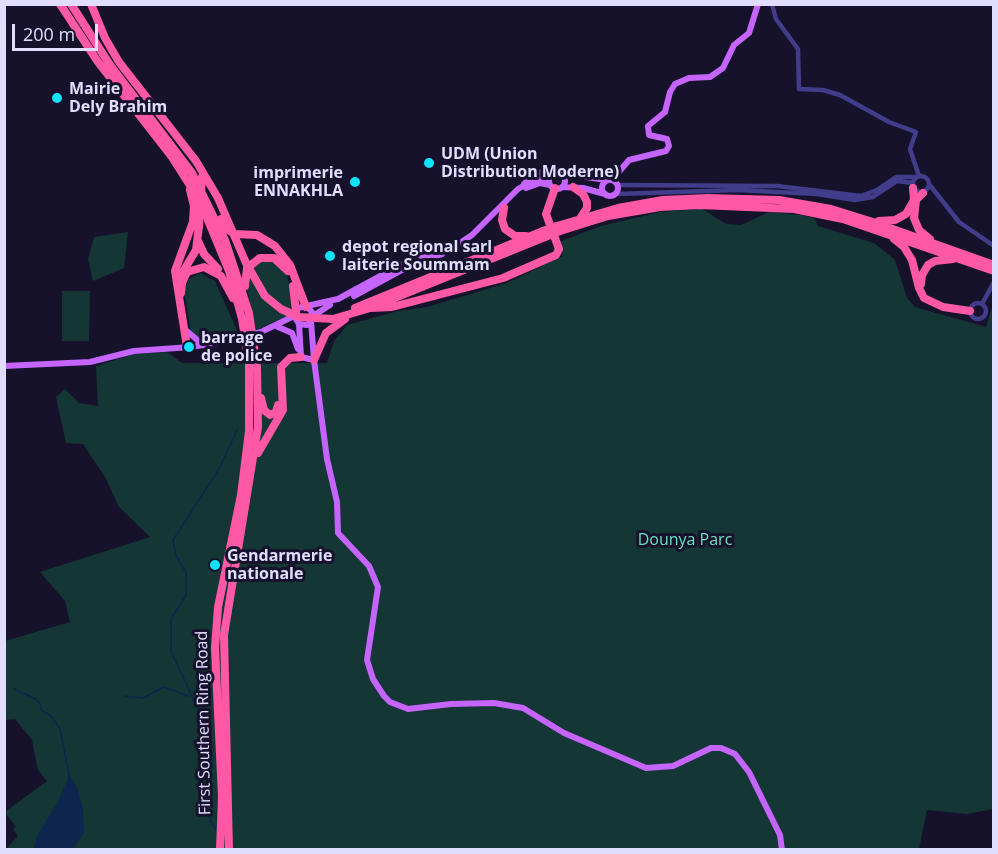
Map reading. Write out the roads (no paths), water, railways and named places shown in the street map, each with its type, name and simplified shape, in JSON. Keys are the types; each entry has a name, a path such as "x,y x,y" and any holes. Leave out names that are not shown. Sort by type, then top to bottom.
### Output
{"highway":[{"name":"First Southern Ring Road","path":"60,4 88,48 183,173 219,243 246,316 249,431 241,495 219,598 215,648 222,797 220,849"},
{"name":"First Southern Ring Road","path":"73,4 77,15 110,65 182,157 200,188 225,240 257,367 258,427 224,635 229,849"},
{"path":"92,6 119,62 220,197"},
{"path":"92,6 122,57 191,146 220,197 246,263 265,296 281,309 299,317 333,317 355,314"},
{"path":"177,290 179,275 193,257 198,238 202,177 195,161"},
{"path":"183,173 192,195 194,212 192,227 175,271 187,334"},
{"path":"913,185 917,227 934,243"},
{"path":"370,308 392,307 503,278 556,255 559,249 546,214 556,187"},
{"path":"200,188 208,196 227,229 237,235 263,237 281,252 290,265 307,308"},
{"path":"573,188 587,199 587,208 581,218"},
{"path":"873,222 899,219 923,192"},
{"path":"251,479 259,449 283,410 281,367 290,358 304,357 327,333 355,314 581,218 648,202 708,198 797,202 873,222 934,243 992,267"},
{"path":"559,228 634,211 700,205 761,206 812,211 958,259 992,267"},
{"path":"504,208 502,220 507,231 518,237 544,234"},
{"path":"886,234 907,251 924,298 943,307 970,309"},
{"path":"333,317 533,236"},
{"path":"198,238 204,255 224,275 231,294"},
{"path":"246,316 245,273 255,260 268,257 278,260 288,270 294,291 295,314"},
{"path":"958,259 938,260 928,265 921,278 921,287 932,301 970,309"},
{"path":"186,348 187,334 181,290 187,272 197,267 210,268 221,276 246,316"},
{"path":"257,367 262,405 267,413 273,415 278,408 276,370 278,363 283,357 304,357"}],"main road":[{"path":"4,366 90,362 134,351 186,348 237,339 278,327 307,325 312,318 420,260 465,245 528,187 540,183 615,194 613,182 629,160 666,151 669,146 666,139 649,135 648,126 665,112 670,92 675,84 684,79 710,77 723,68 734,45 749,33 758,4"},
{"path":"264,331 307,308 342,297 419,255 461,243 524,185 556,174 613,182"},
{"path":"556,174 556,187"},
{"path":"556,174 565,179 556,187"},
{"path":"605,194 602,186 613,182"},
{"path":"304,357 312,318 307,308"},
{"path":"295,314 304,357"},
{"path":"278,327 292,333 315,375 327,459 337,502 339,533 369,566 378,587 367,660 373,679 384,696 390,702 408,709 445,704 494,703 523,708 571,737 646,768 673,766 711,748 721,748 735,754 749,772 780,836 782,849"},
{"path":"187,334 203,345"}],"street":[{"path":"772,4 776,20 798,49 799,89 830,91 859,104 889,122 916,132 910,149 918,177 913,185"},
{"path":"613,182 777,186 861,196 877,190 896,177 926,178 951,212 969,229 993,246"},
{"path":"615,194 728,190 794,192 855,200 873,197 897,181 913,185 923,192 938,194"},
{"path":"923,192 929,184"},
{"path":"982,304 993,282"},
{"path":"976,303 982,304 986,310 982,318 975,318 970,309 976,303"}],"water":[{"path":"69,775 76,785 83,808 84,833 73,849 34,849 37,836 59,800"}],"waterway":[{"path":"216,830 208,816 210,802 200,714 171,651 171,619 186,595 186,572 176,556 173,540 219,469 237,430"},
{"path":"125,696 143,698 164,687 188,696"},
{"path":"14,689 36,699 41,705 41,710 51,716 60,729 69,775"}],"place":[{"name":"Mairie Dely Brahim","path":"57,98"},
{"name":"UDM (Union Distribution Moderne)","path":"429,163"},
{"name":"imprimerie ENNAKHLA","path":"355,182"},
{"name":"depot regional sarl laiterie Soummam","path":"330,256"},
{"name":"barrage de police","path":"189,347"},
{"name":"Gendarmerie nationale","path":"215,565"}],"park label":[{"name":"Dounya Parc","path":"685,540"}]}
